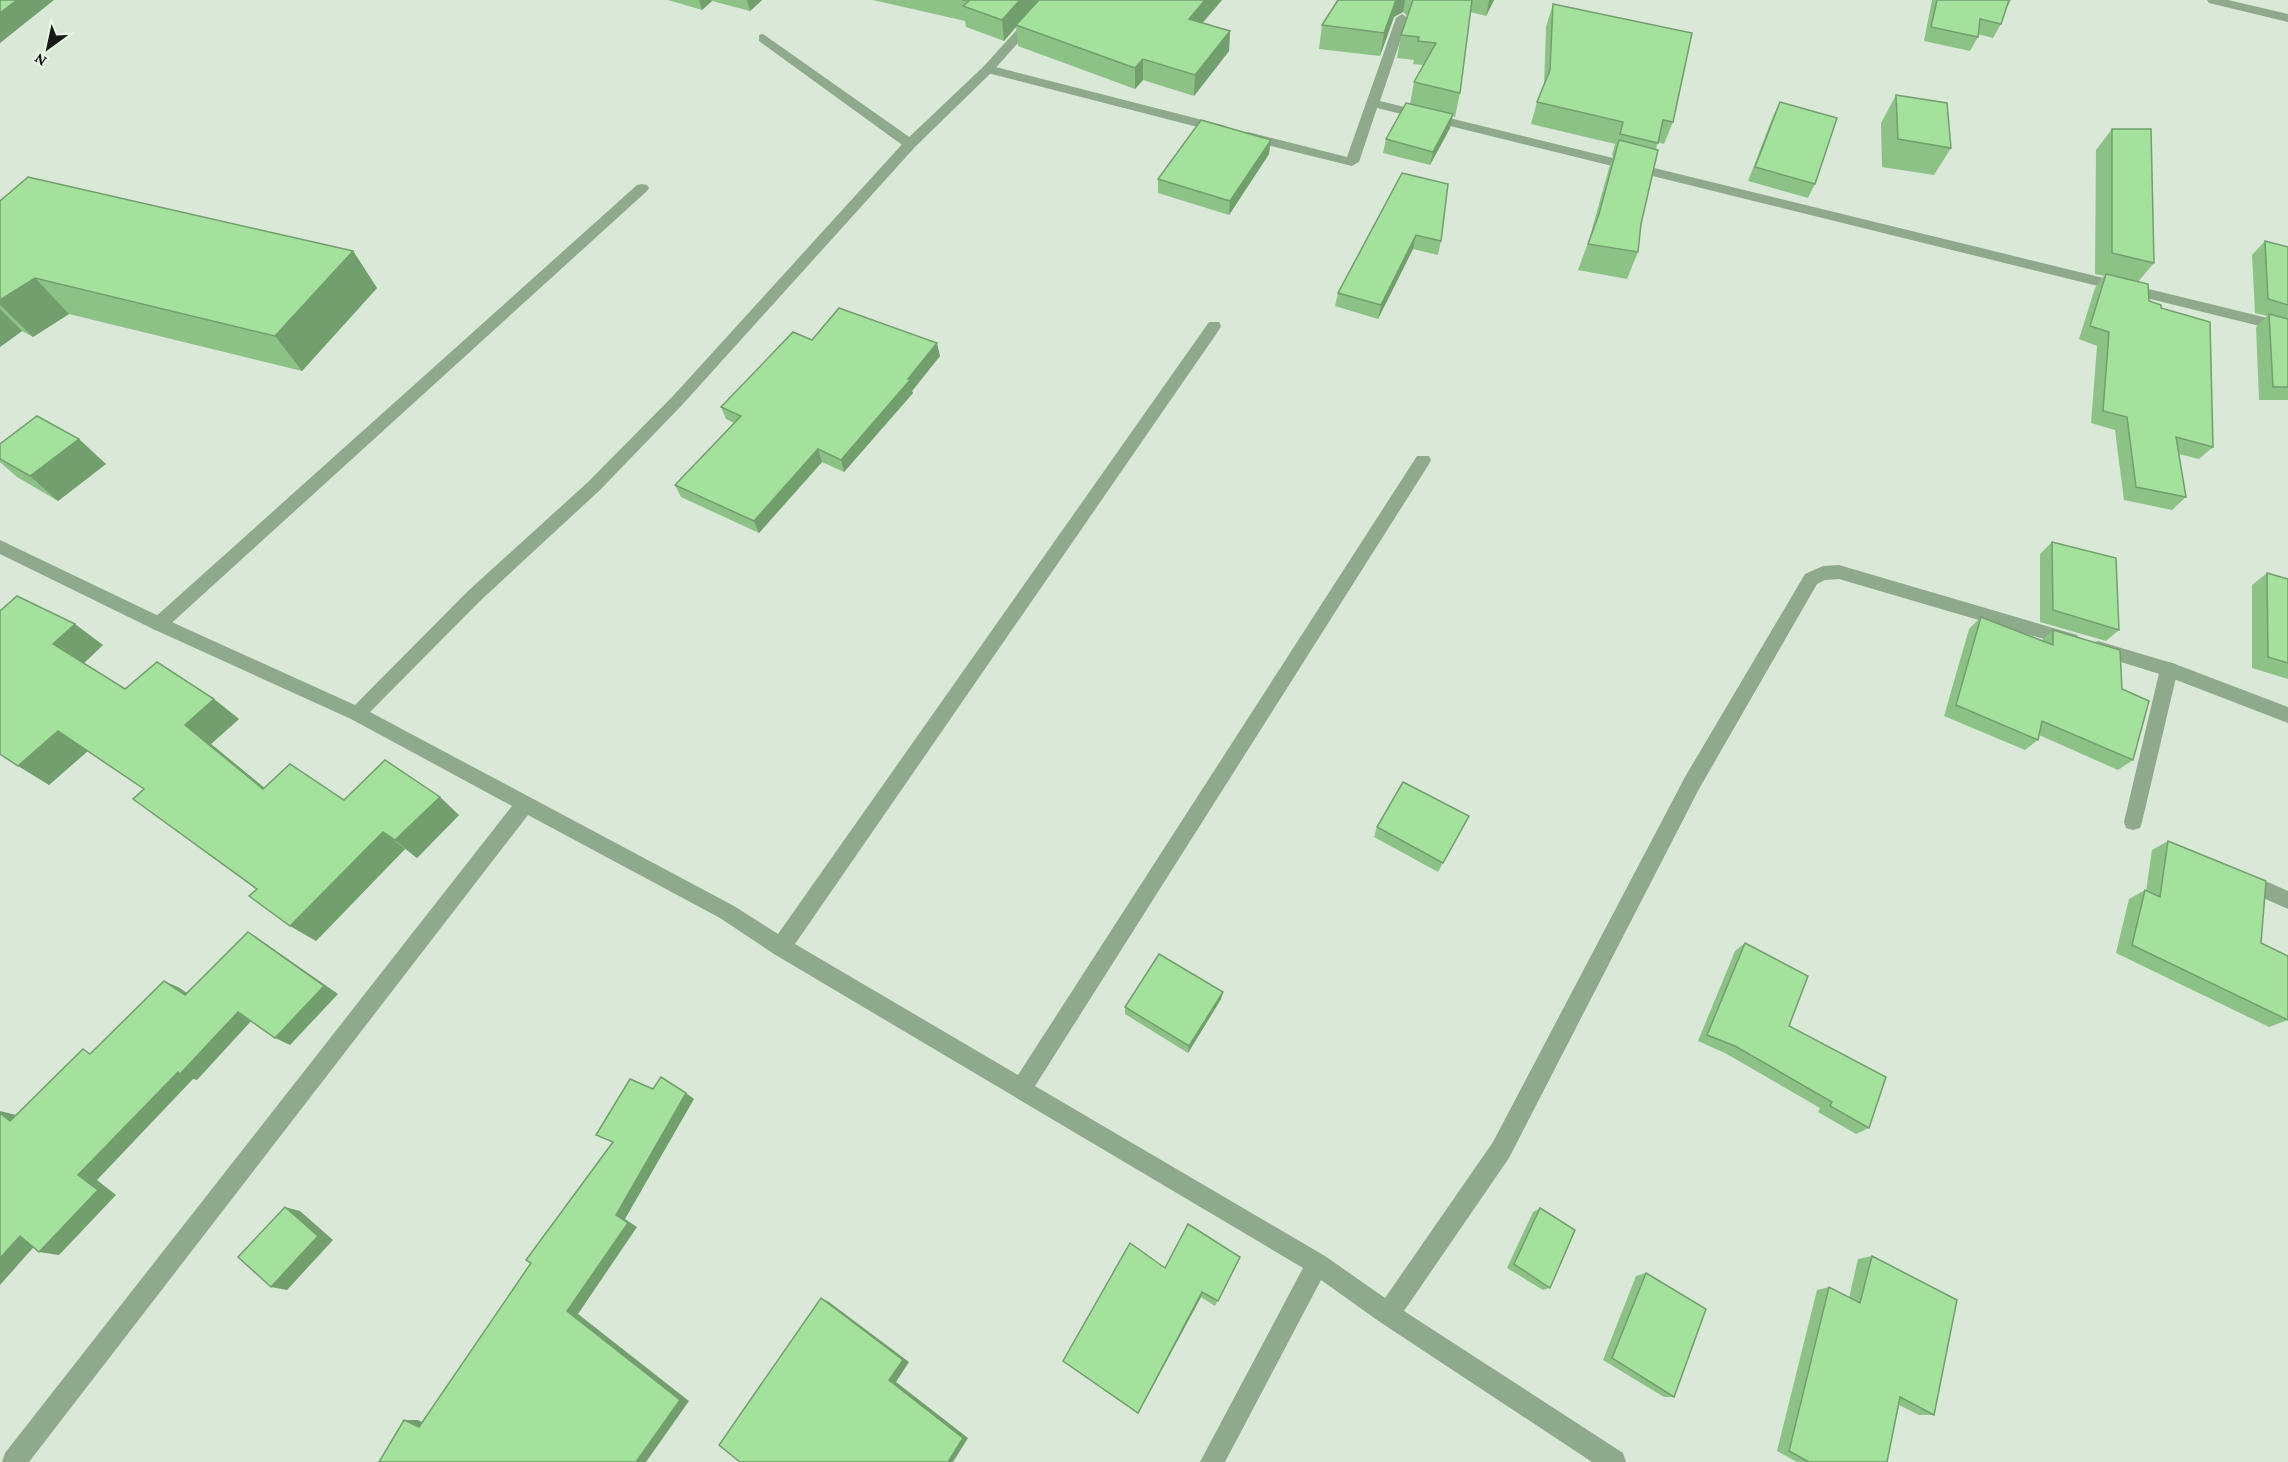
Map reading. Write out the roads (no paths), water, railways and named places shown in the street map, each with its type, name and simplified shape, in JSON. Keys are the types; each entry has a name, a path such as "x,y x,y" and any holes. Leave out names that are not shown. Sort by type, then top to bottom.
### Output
{"street":[{"path":"357,714 474,596 594,486 663,416 910,144 988,69 1050,0"},
{"path":"2212,0 2288,18"},
{"path":"988,69 1352,162 1402,18"},
{"path":"763,38 910,144"},
{"path":"1373,103 2288,328"},
{"path":"159,624 642,188"},
{"path":"781,947 1214,326"},
{"path":"1021,1089 1423,460"},
{"path":"0,547 159,624 357,714 727,912 781,947 1317,1264 1388,1314 1614,1462"},
{"path":"1388,1314 1501,1150 1692,783 1811,579 1823,573 1839,572 2169,669 2288,715"},
{"path":"2133,822 2169,669"},
{"path":"14,1462 525,804"},
{"path":"2268,891 2288,900"},
{"path":"1212,1462 1317,1264"}]}
